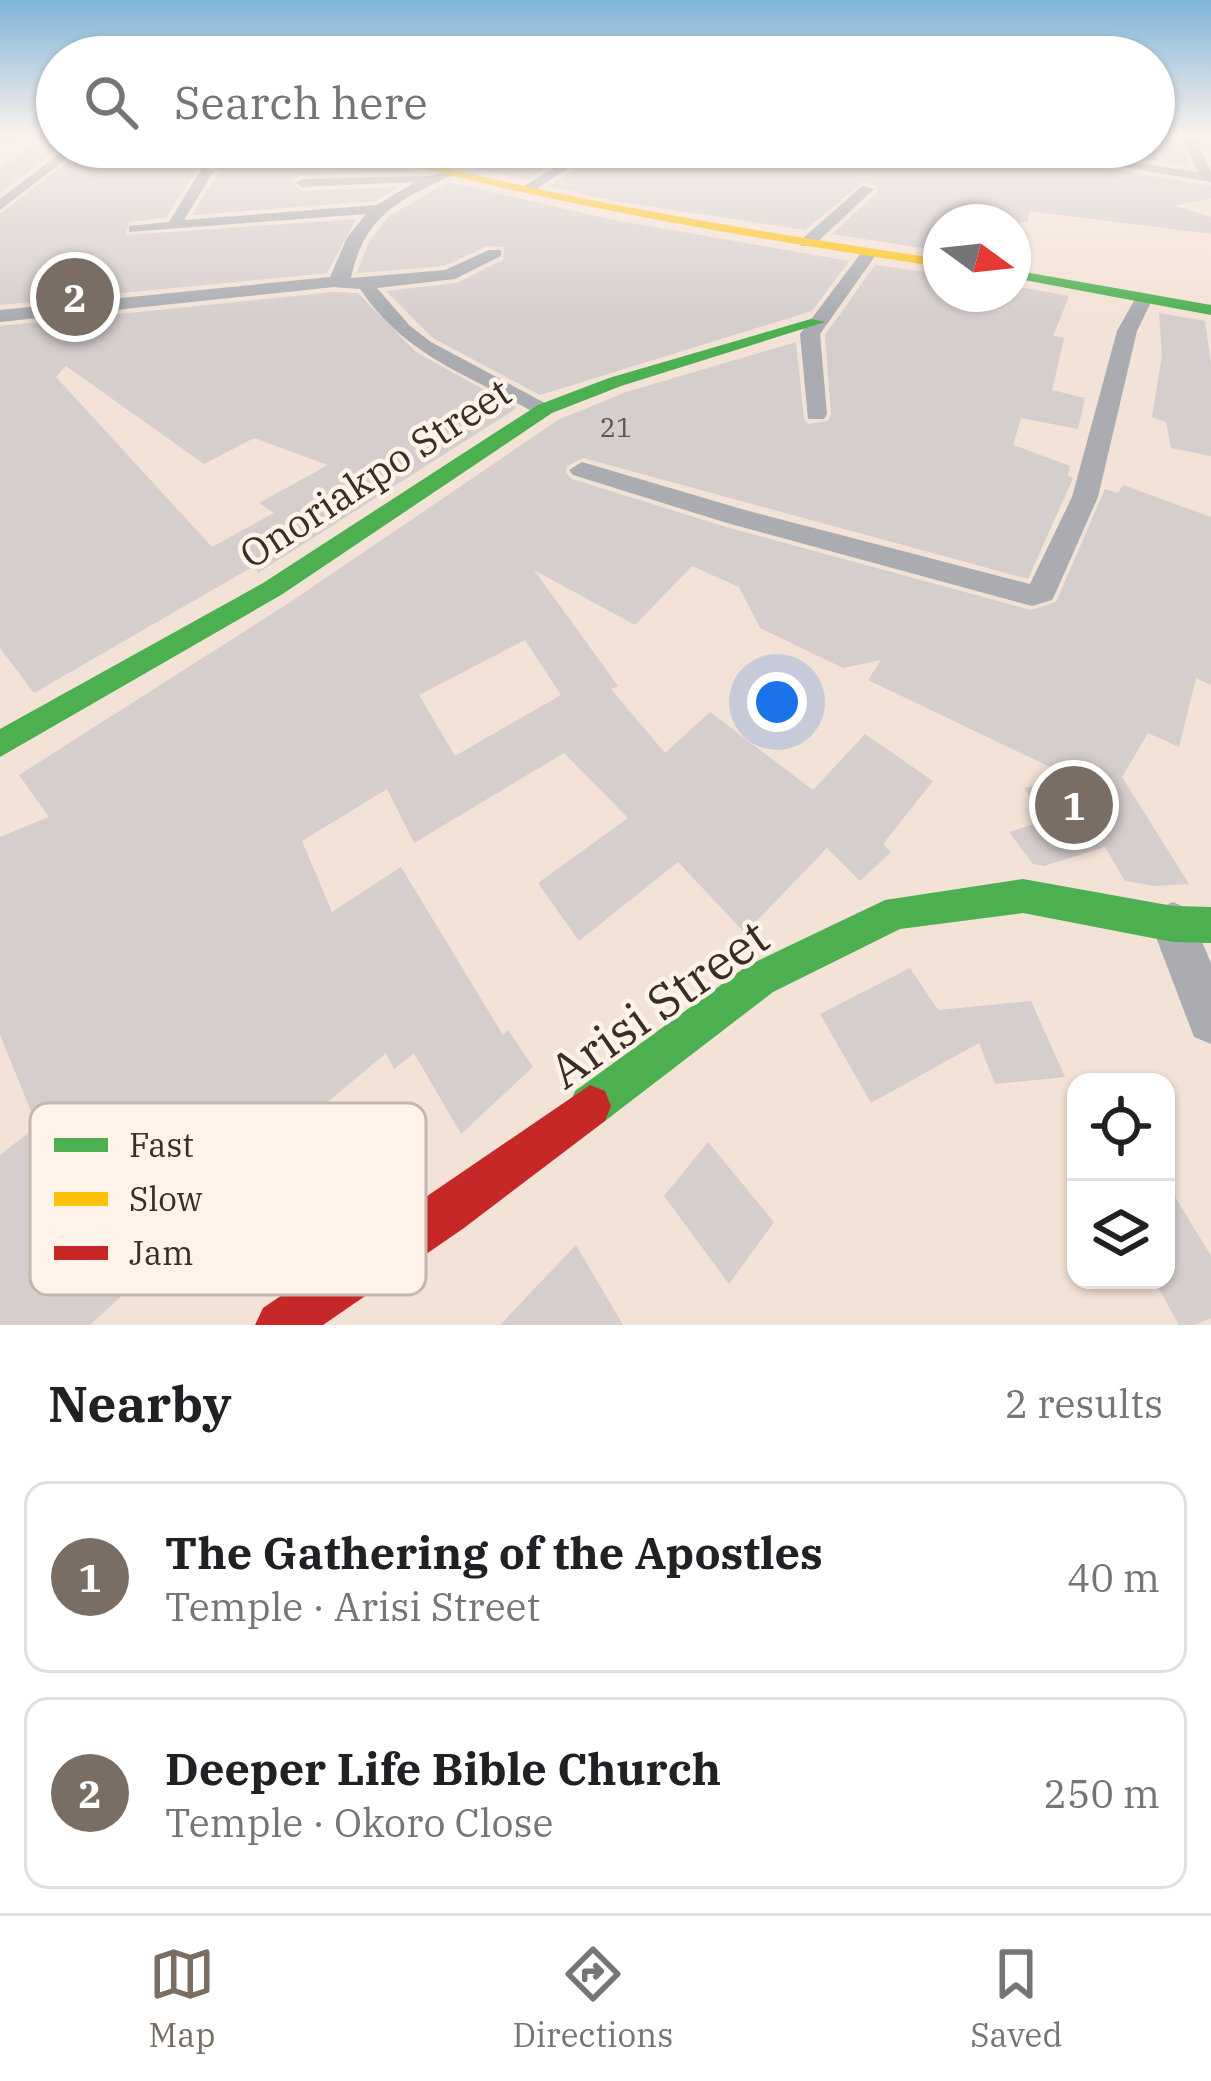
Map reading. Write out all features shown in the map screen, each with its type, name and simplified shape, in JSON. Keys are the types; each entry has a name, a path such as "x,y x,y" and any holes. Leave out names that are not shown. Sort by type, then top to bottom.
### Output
{"street":[{"path":"174,225 192,196"},
{"path":"134,229 376,209 401,196"},
{"path":"556,196 923,260"},
{"path":"808,243 860,196"},
{"path":"334,282 343,277 345,253 376,209"},
{"path":"816,414 810,334 870,253"},
{"path":"0,316 448,275 495,254"},
{"path":"1031,277 1211,310"},
{"path":"365,284 378,306 427,352 545,409"},
{"path":"582,470 736,517 1032,595 1041,592 1085,497 1127,331 1145,296"},
{"name":"Onoriakpo Street","path":"0,744 272,589 545,409 615,382 817,322"},
{"name":"Arisi Street","path":"426,1227 760,979 898,912 1023,896 1192,925"},
{"path":"1192,925 1211,1020"},
{"name":"Arisi Street","path":"280,1325 325,1295"}],"building":[{"path":"23,196 180,196 166,218 129,222 126,235 356,219 327,273 0,305 0,214"},
{"path":"204,196 384,196 376,201 192,215"},
{"path":"424,196 508,196 609,219 849,261 812,311 540,395 433,338 386,291 457,283 503,260 504,247 487,246 444,266 357,273 369,241 389,216"},
{"path":"592,196 846,196 805,230 614,201"},
{"path":"873,196 1211,196 1175,206 1211,217 1211,234 1031,211 1031,204 923,204 923,248 832,234"},
{"path":"875,265 923,272 923,312 1031,312 1031,289 1069,296 1053,336 1064,338 1052,390 1085,398 1078,429 1021,418 1013,445 1070,466 1068,476 1073,478 1028,579 583,458 567,466 566,473 572,479 726,527 1031,610 1056,602 1105,489 1118,493 1123,485 1211,517 1211,685 1196,678 1179,747 1148,733 1122,777 1189,884 1154,886 1125,881 1105,847 1044,866 1033,864 1009,832 1046,820 1024,788 1071,777 868,680 881,660 843,668 760,628 739,587 692,566 635,625 534,570 618,686 611,689 665,753 710,712 813,790 865,734 933,781 883,844 891,852 860,881 827,848 745,933 678,862 579,941 538,883 628,818 564,753 414,843 387,789 302,841 332,912 401,867 503,1035 508,1030 533,1067 461,1134 414,1053 394,1069 386,1053 326,1103 30,1103 30,1109 0,1035 0,837 49,817 19,775 289,603 558,420 626,392 796,342 804,419 808,424 828,421 825,335","holes":["525,640 561,695 455,756 419,695"]},
{"path":"358,293 416,352 517,408 258,573 254,566 34,693 0,648 0,326","holes":["66,366 204,464 254,438 328,465 259,503 274,513 212,547 56,377"]},
{"path":"1159,313 1205,321 1211,365 1211,456 1171,448 1166,422 1152,417 1162,355"},
{"path":"910,968 938,1010 1031,1001 1065,1077 995,1084 979,1043 871,1103 820,1014"},
{"path":"30,1131 30,1295 122,1295 90,1325 0,1325 0,1155"},
{"path":"708,1142 774,1222 729,1284 664,1196"},
{"path":"1175,1197 1211,1256 1211,1318 1179,1325 1159,1289 1175,1289"},
{"path":"576,1245 623,1325 500,1325"}],"traffic: fast":[{"path":"1031,277 1211,310"},
{"path":"0,744 272,589 545,409 615,382 817,322"},
{"path":"590,1106 760,979 897,912 1023,896 1173,924 1211,925"}],"traffic: slow":[{"path":"543,196 679,223 923,260"}],"traffic: jam":[{"path":"426,1227 590,1106"},
{"path":"280,1325 325,1295"}],"place":[{"name":"Deeper Life Bible Church","path":"75,297"},
{"name":"The Gathering of the Apostles","path":"1074,805"}]}
